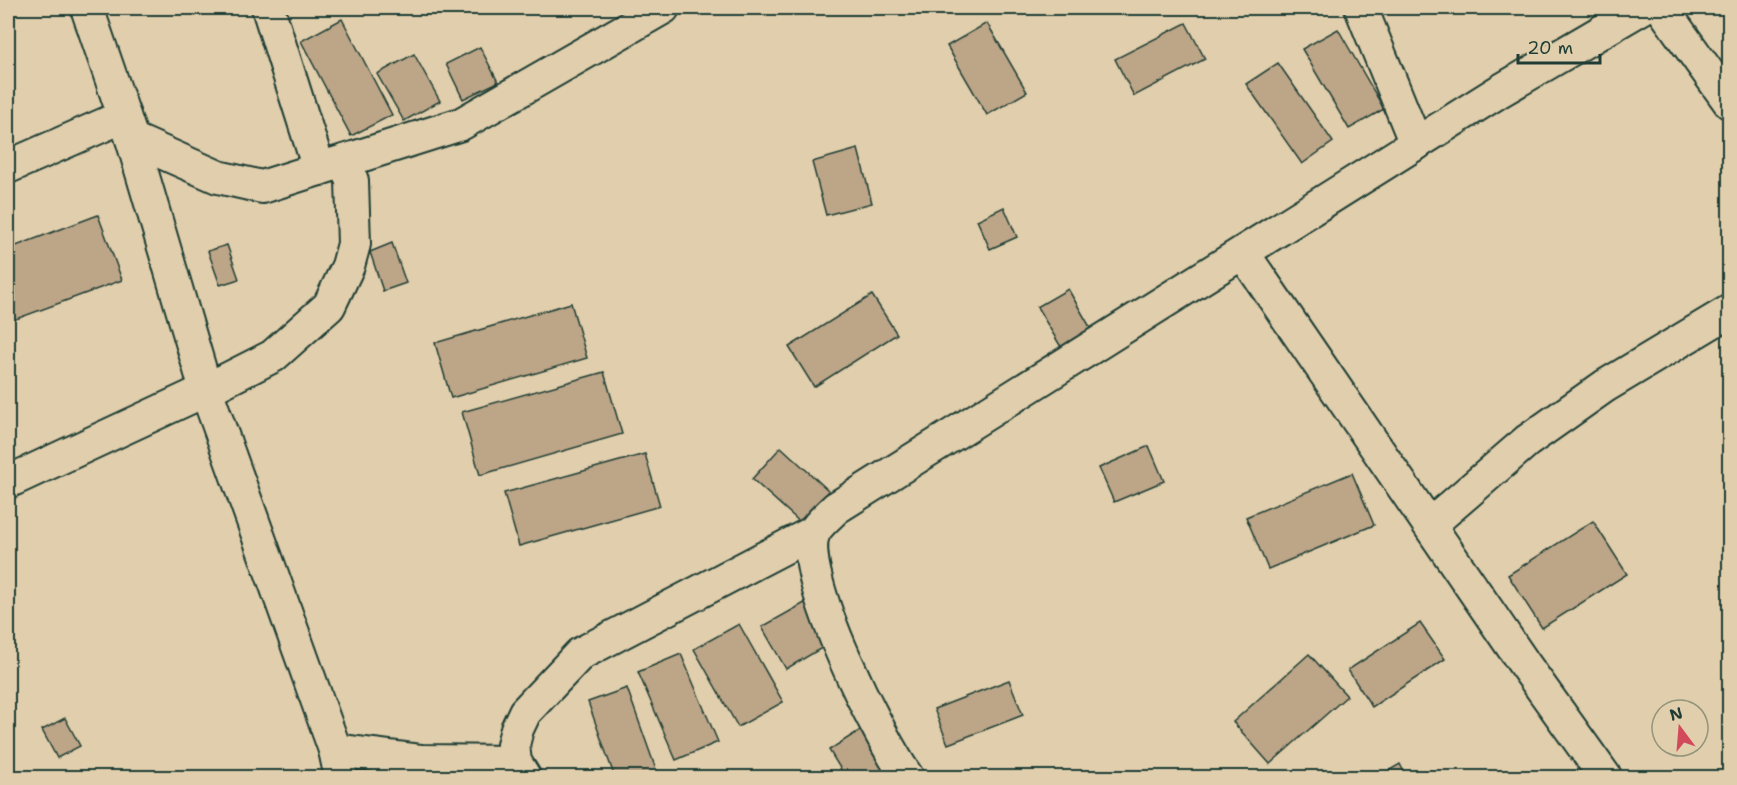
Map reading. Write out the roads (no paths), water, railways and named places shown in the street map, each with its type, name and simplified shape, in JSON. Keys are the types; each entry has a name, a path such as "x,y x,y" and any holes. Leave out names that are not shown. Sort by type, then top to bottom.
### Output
{"street":[{"path":"87,8 128,128 206,390 338,764 422,761 520,770 513,745 525,712 580,654 814,532 836,508 1498,92 1642,8"},
{"path":"8,482 206,390 273,356 328,306 348,266 354,244 352,181 332,165 268,8"},
{"path":"8,167 128,128 218,177 262,187 461,124 663,8"},
{"path":"1361,8 1416,144"},
{"path":"1662,8 1730,103"},
{"path":"1243,253 1431,524 1525,665 1606,777"},
{"path":"1431,524 1527,441 1605,386 1730,311"},
{"path":"814,532 811,554 815,582 852,678 908,777"}]}
